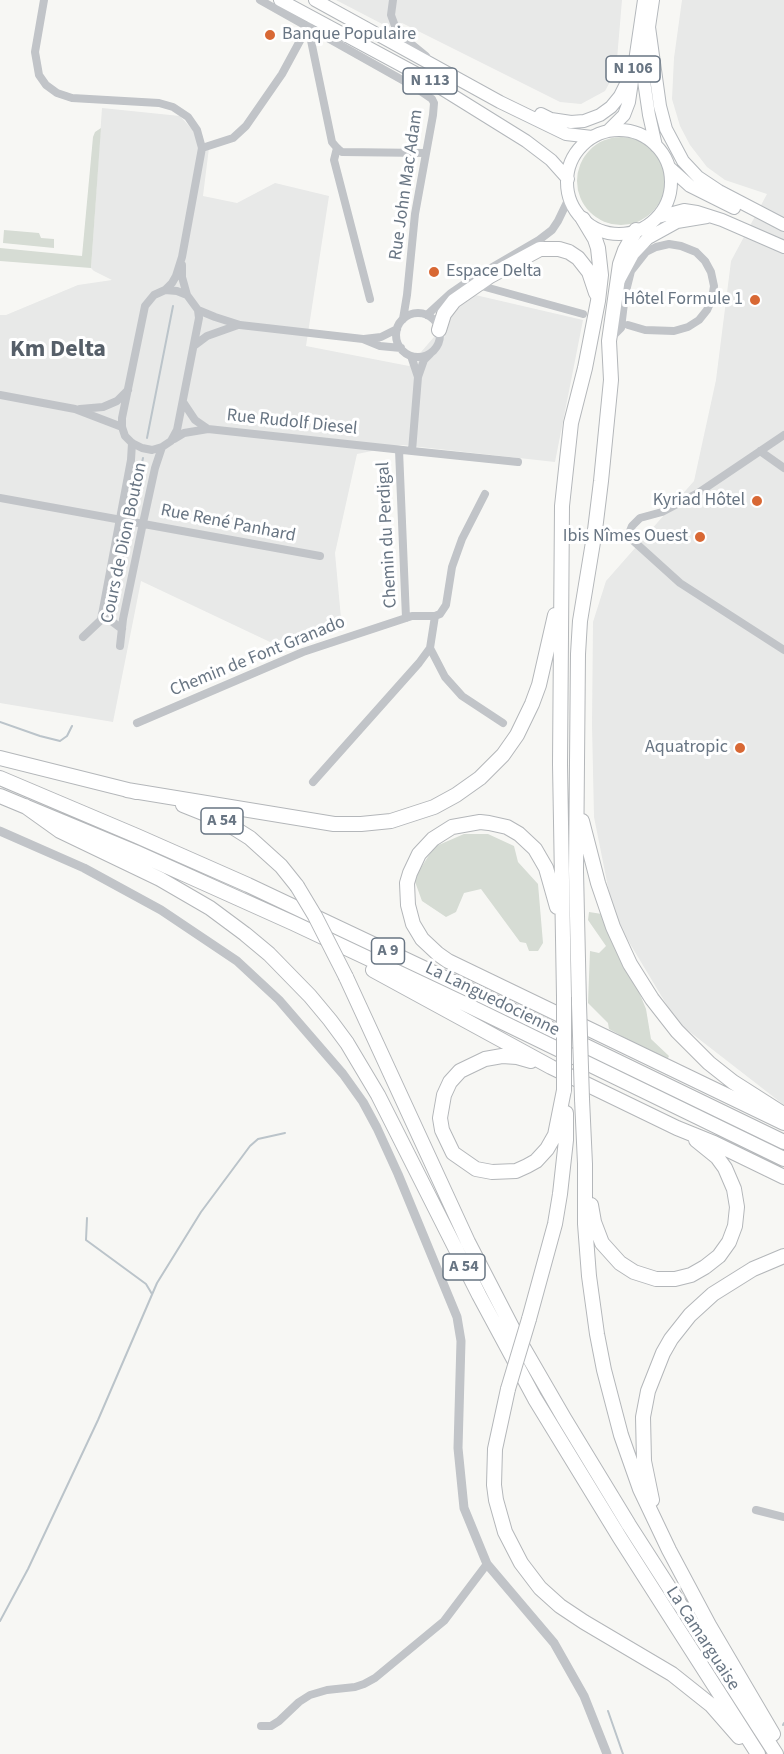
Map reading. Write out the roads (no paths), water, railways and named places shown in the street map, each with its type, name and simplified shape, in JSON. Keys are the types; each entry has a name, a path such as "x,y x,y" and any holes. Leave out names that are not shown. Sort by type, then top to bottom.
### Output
{"highway":[{"path":"583,219 595,239 600,254 601,275 598,301 570,431 562,506 560,764 564,1090 567,1121 555,1224 508,1389 495,1449 494,1485 505,1532 520,1563 540,1588 568,1612 657,1664 700,1695 722,1716 752,1754"},
{"path":"636,230 625,250 621,264 609,341 611,380 601,481 596,530 580,621 578,654 576,871 585,1224 589,1276 604,1370 630,1463 669,1550 783,1754"},
{"path":"439,330 444,314 453,301 472,283 540,249 552,248 569,252 582,263 589,272 598,301"},
{"path":"127,790 334,824 391,821 434,807 480,778 503,755 517,735 539,685 561,587"},
{"name":"A 54","path":"0,758 127,790"},
{"name":"La Languedocienne","path":"0,778 248,885 784,1142"},
{"path":"577,789 581,815 604,902 620,945 642,984 663,1015 710,1064 784,1115"},
{"name":"La Camarguaise","path":"127,790 193,808 230,825 271,856 297,886 346,977 424,1149 492,1290 564,1418 629,1525 776,1754"},
{"name":"La Languedocienne","path":"0,796 146,857 293,923 784,1159"},
{"name":"A 54","path":"24,806 60,831 160,879 210,908 269,954 330,1020 353,1052 378,1095 479,1295 535,1399 758,1754"},
{"path":"563,932 550,878 541,857 526,840 507,827 480,822 452,827 427,844 419,854 410,873 407,894 413,924 423,939 438,954 466,971 784,1123"},
{"path":"293,923 409,990 551,1067 784,1177"},
{"path":"551,1067 517,1057 502,1056 485,1059 460,1071 450,1082 441,1107 441,1130 453,1154 476,1169 492,1172 516,1171 536,1161 547,1149 555,1135 564,1090"},
{"path":"585,1164 594,1222 602,1243 613,1257 627,1268 649,1277 675,1279 691,1275 712,1262 724,1249 735,1226 737,1207 732,1182 722,1163 698,1141 677,1128"},
{"path":"669,1550 652,1501 644,1461 643,1417 651,1380 671,1339 702,1303 738,1277 784,1256"}],"main road":[{"name":"N 113","path":"280,0 423,77 517,135 551,160 568,179"},
{"name":"N 113","path":"315,0 500,102 566,134 592,138"},
{"name":"N 106","path":"608,131 624,115 629,102 644,0"},
{"name":"N 106","path":"653,0 644,81 656,146"},
{"path":"649,27 660,106 666,129 683,161 698,177 719,192 784,225"},
{"path":"500,102 520,105 551,118 571,122 584,121 600,115 611,106 620,96 632,72"},
{"path":"627,130 642,135 663,153 670,168 669,196 665,207 657,217 644,227 629,233 617,234 604,231 583,219 576,210 570,196 568,179 571,163 580,147 592,138 608,131 627,130"},
{"path":"670,168 690,186 702,193 784,231"},
{"path":"657,217 684,210 711,216 784,247"},
{"path":"619,281 633,254 648,238 676,222 711,216"}],"street":[{"path":"44,0 35,52 39,75 46,85 57,93 72,98 159,103 173,107 188,117 197,130 202,148 182,257 176,276 165,290 154,295 145,306 122,427 125,436 132,443 152,450 162,447"},
{"name":"Rue John Mac Adam","path":"260,0 413,86 432,99 434,103 415,214 403,319"},
{"path":"393,0 391,15 395,26 404,38 437,66"},
{"path":"202,148 233,138 246,126 282,74 308,26"},
{"path":"308,26 332,142 337,148 342,152 425,153"},
{"path":"337,148 334,160 370,299"},
{"path":"427,315 449,295 472,283 552,230 570,196"},
{"path":"609,341 621,328 631,271 646,252 669,244 696,252 705,261 711,272 714,286 712,299 699,320 688,327 674,331 645,330 628,325"},
{"path":"171,441 177,430 199,318 198,310 187,295 182,277 182,257"},
{"path":"472,283 584,314"},
{"path":"165,290 187,295"},
{"path":"407,295 417,313"},
{"path":"198,310 240,325 363,339 381,337 397,329"},
{"path":"411,451 418,377 424,360 439,343 439,330 432,318 417,313 403,319 397,329 397,342 400,348 411,356 418,377"},
{"path":"195,345 207,336 240,325"},
{"path":"363,339 380,346 400,348"},
{"path":"411,356 430,354"},
{"path":"75,409 103,407 117,401 129,388"},
{"path":"0,395 75,409 122,427"},
{"path":"182,400 186,410 208,429"},
{"name":"Rue Rudolf Diesel","path":"162,447 184,433 208,429 518,462"},
{"path":"784,435 698,493 662,512 640,518 632,526 628,536 680,583 784,650"},
{"name":"Cours de Dion Bouton","path":"83,637 101,620 131,460 132,443"},
{"name":"Cours de Dion Bouton","path":"120,646 143,522 162,447"},
{"name":"Chemin du Perdigal","path":"399,450 406,618"},
{"path":"760,451 784,468"},
{"path":"313,782 430,648 435,616 443,611 446,605 452,567 462,539 485,494"},
{"name":"Rue René Panhard","path":"0,498 119,520 143,522 320,556"},
{"path":"102,614 122,629"},
{"name":"Chemin de Font Granado","path":"137,723 303,652 412,616 435,616"},
{"path":"430,648 445,677 462,696 503,723"},
{"path":"0,831 84,868 161,910 237,961 279,1000 343,1074 363,1102 398,1174 457,1317 461,1341 458,1448 465,1508 487,1564 554,1643 584,1696 607,1754"},
{"path":"756,1510 784,1517"},
{"path":"261,1726 271,1726 279,1721 310,1695 327,1690 355,1687 375,1678 444,1621 487,1564"}],"waterway":[{"path":"147,438 173,306"},
{"path":"132,510 143,458"},
{"path":"112,614 128,532"},
{"path":"0,722 60,741 67,736 72,726"},
{"path":"0,1621 28,1569 98,1420 157,1283 201,1212 250,1146 258,1139 285,1133"},
{"path":"87,1218 86,1240 146,1284 152,1294"},
{"path":"608,1711 623,1754"}],"place":[{"name":"Banque Populaire","path":"270,35"},
{"name":"Espace Delta","path":"434,272"},
{"name":"Hôtel Formule 1","path":"755,300"},
{"name":"Kyriad Hôtel","path":"757,501"},
{"name":"Ibis Nîmes Ouest","path":"700,537"},
{"name":"Aquatropic","path":"740,748"}],"district":[{"name":"Km Delta","path":"58,351"}]}
